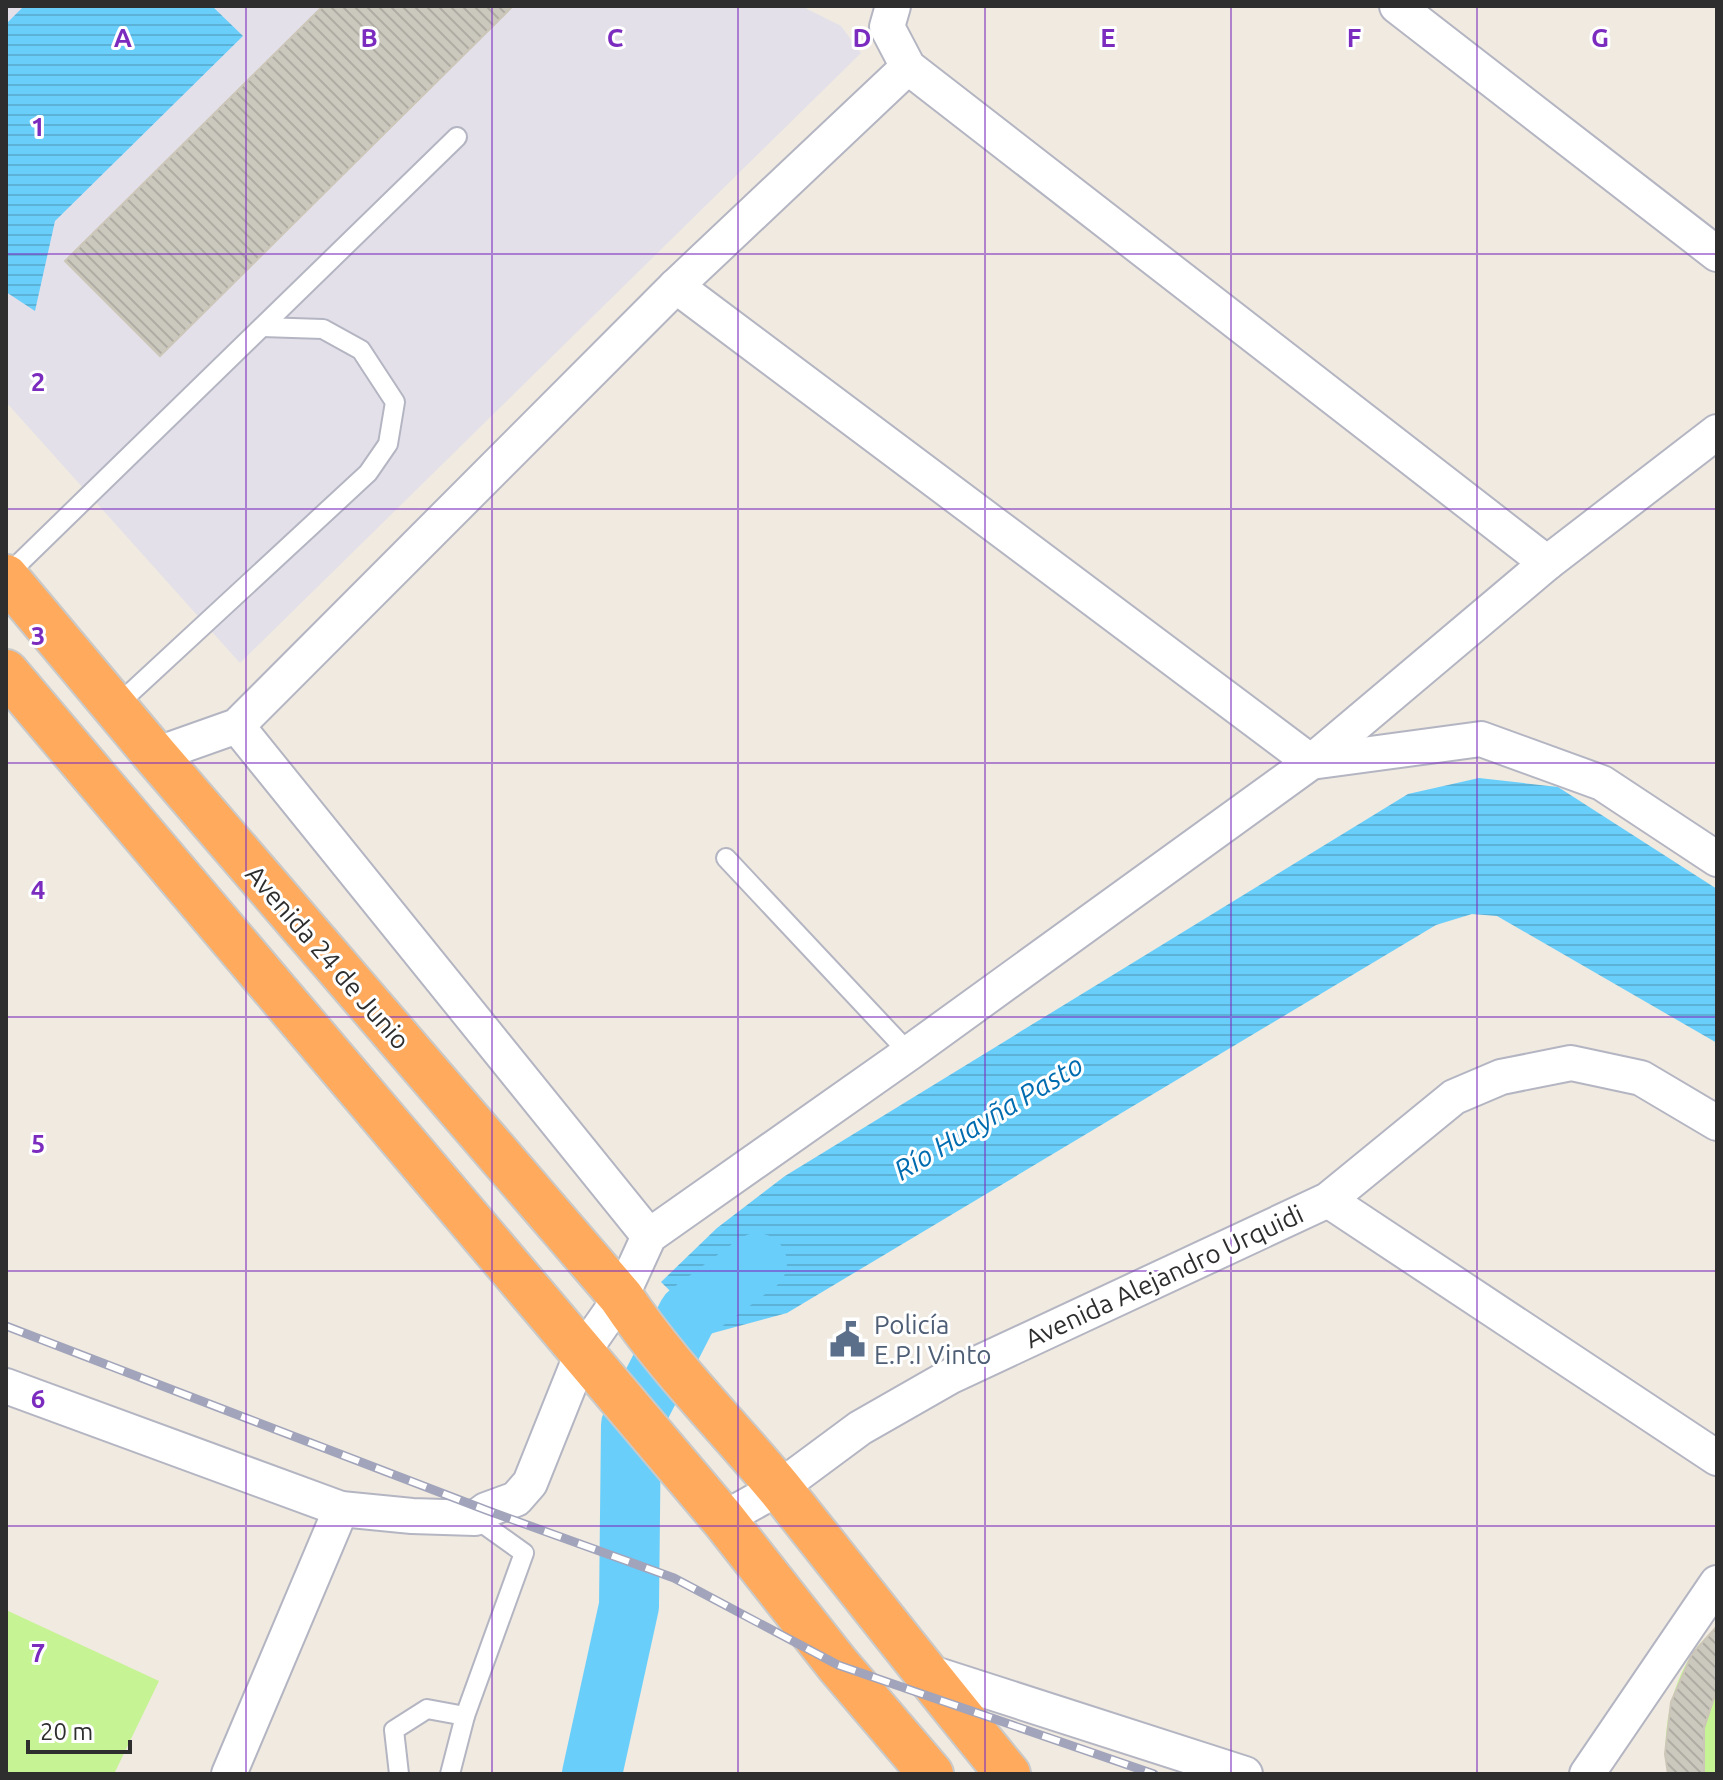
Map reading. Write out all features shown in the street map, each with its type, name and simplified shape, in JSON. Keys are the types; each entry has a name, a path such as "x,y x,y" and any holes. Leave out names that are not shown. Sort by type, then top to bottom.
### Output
{"highway":[{"name":"Avenida 24 de Junio","path":"6,577 114,708 621,1297 648,1337 779,1488 1008,1774"},
{"path":"6,672 723,1519 926,1770"}],"street":[{"path":"893,6 887,27 908,67 1547,563"},
{"path":"1397,6 1717,254"},
{"path":"155,755 237,726 676,286 908,67"},
{"path":"676,286 1311,762 1481,739 1602,783 1717,859"},
{"path":"6,1386 341,1509 475,1518 486,1510 516,1499 530,1483 582,1353 621,1297 649,1236 909,1053 1311,762 1547,563 1713,440"},
{"path":"237,726 649,1236"},
{"path":"1328,1200 1454,1097 1501,1077 1529,1071 1571,1063 1641,1078 1717,1123"},
{"name":"Avenida Alejandro Urquidi","path":"723,1519 779,1488 860,1428 951,1376 1328,1200 1717,1458"},
{"path":"229,1774 341,1509"},
{"path":"1587,1774 1717,1583"},
{"path":"922,1670 1245,1774"}],"lane":[{"path":"6,577 457,137"},
{"path":"114,708 368,473 388,444 395,402 361,350 323,329 262,327"},
{"path":"726,858 909,1053"},
{"path":"450,1774 465,1716 524,1553 475,1518"},
{"path":"399,1774 394,1730 427,1709 465,1716"}],"shaded area":[{"path":"6,6 801,6 841,26 861,53 240,663 6,402"}],"green space":[{"path":"6,1610 159,1681 114,1774 6,1774"},
{"path":"1717,1626 1717,1774 1668,1774 1667,1728 1673,1697 1692,1654"}],"water":[{"path":"24,6 212,6 243,36 55,221 35,311 6,292 6,24"},
{"path":"1479,778 1558,787 1717,889 1717,1043 1497,916 1472,914 1436,925 787,1313 713,1333 661,1282 717,1228 785,1176 1408,794"}],"building":[{"path":"323,6 513,6 160,356 65,261"},
{"path":"1717,1626 1717,1689 1704,1728 1704,1774 1668,1774 1665,1754 1671,1702 1692,1654"}],"waterway":[{"name":"Río Huayña Pasto","path":"592,1774 629,1606 631,1425 688,1314 757,1263"}],"railway":[{"path":"6,1326 486,1510 674,1578 838,1665 1154,1774"}],"place":[{"name":"Policía E.P.I Vinto","path":"848,1339"}]}
